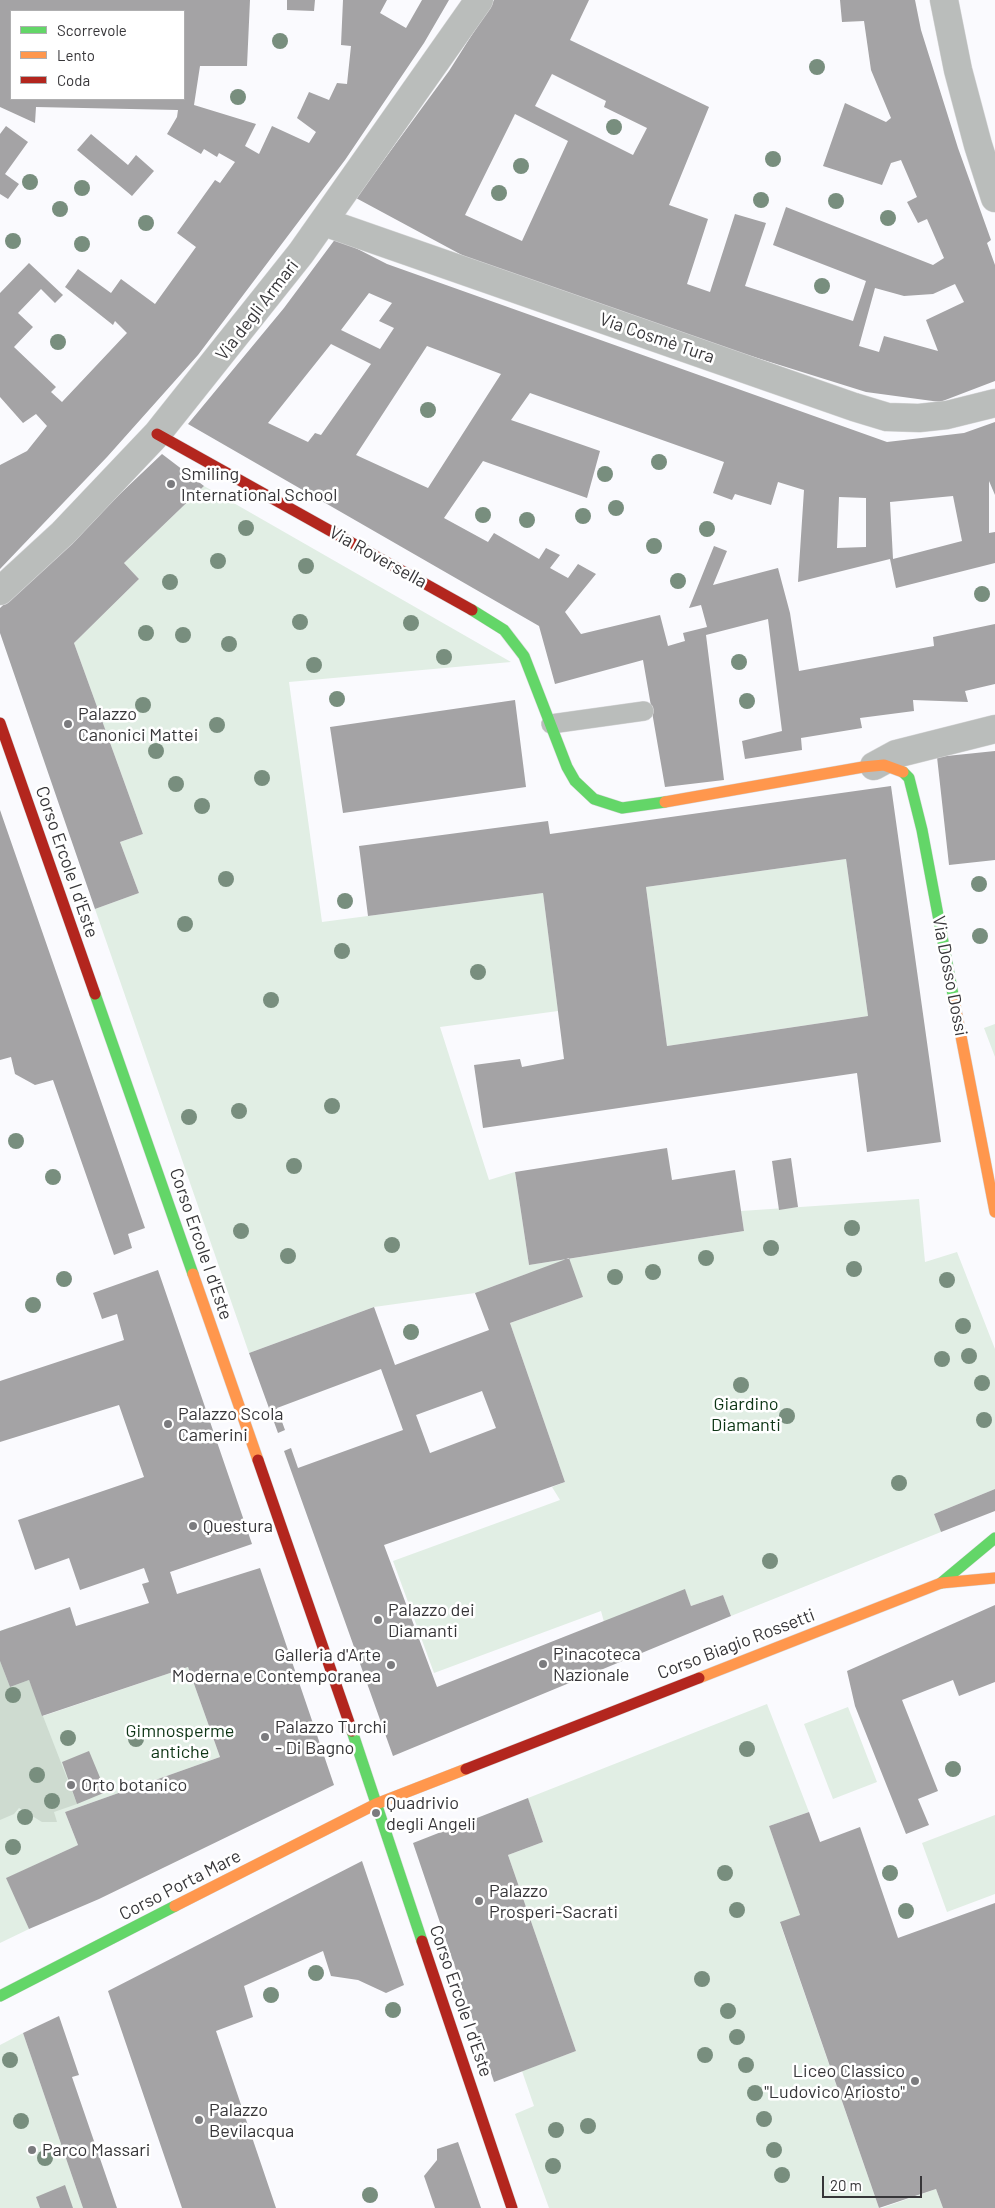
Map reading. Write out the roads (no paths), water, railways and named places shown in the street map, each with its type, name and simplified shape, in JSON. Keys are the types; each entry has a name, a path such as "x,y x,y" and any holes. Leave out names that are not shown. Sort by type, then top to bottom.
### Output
{"street":[{"name":"Via degli Armari","path":"0,591 63,533 157,434 260,306 324,222 479,0"},
{"path":"944,0 958,70 978,145 995,198"},
{"name":"Via Cosmè Tura","path":"324,222 887,417 919,418 947,416 995,403"},
{"name":"Via Roversella","path":"157,434 495,623 504,630 522,652 561,754 575,781 594,799 622,808 672,802"},
{"name":"Corso Ercole I d'Este","path":"0,723 320,1635 512,2208"},
{"name":"Via Dosso Dossi","path":"874,766 896,754 995,730"},
{"name":"Via Dosso Dossi","path":"672,802 874,766 884,765 902,771 909,778 914,795 995,1212"},
{"name":"Corso Biagio Rossetti","path":"941,1583 995,1538"},
{"name":"Corso Biagio Rossetti","path":"376,1804 941,1583 995,1578"},
{"name":"Corso Porta Mare","path":"0,1996 376,1804"}],"lane":[{"path":"551,724 644,711"}],"place":[{"name":"Smiling International School","path":"171,484"},
{"name":"Palazzo Canonici Mattei","path":"68,724"},
{"name":"Palazzo Scola Camerini","path":"168,1424"},
{"name":"Questura","path":"193,1526"},
{"name":"Palazzo dei Diamanti","path":"378,1620"},
{"name":"Pinacoteca Nazionale","path":"543,1664"},
{"name":"Galleria d'Arte Moderna e Contemporanea","path":"391,1665"},
{"name":"Palazzo Turchi - Di Bagno","path":"265,1737"},
{"name":"Orto botanico","path":"71,1785"},
{"name":"Quadrivio degli Angeli","path":"376,1813"},
{"name":"Palazzo Prosperi-Sacrati","path":"479,1901"},
{"name":"Liceo Classico \"Ludovico Ariosto\"","path":"915,2081"},
{"name":"Palazzo Bevilacqua","path":"199,2120"},
{"name":"Parco Massari","path":"32,2150"}],"park label":[{"name":"Giardino Diamanti","path":"746,1414"},
{"name":"Gimnosperme antiche","path":"180,1741"}]}
